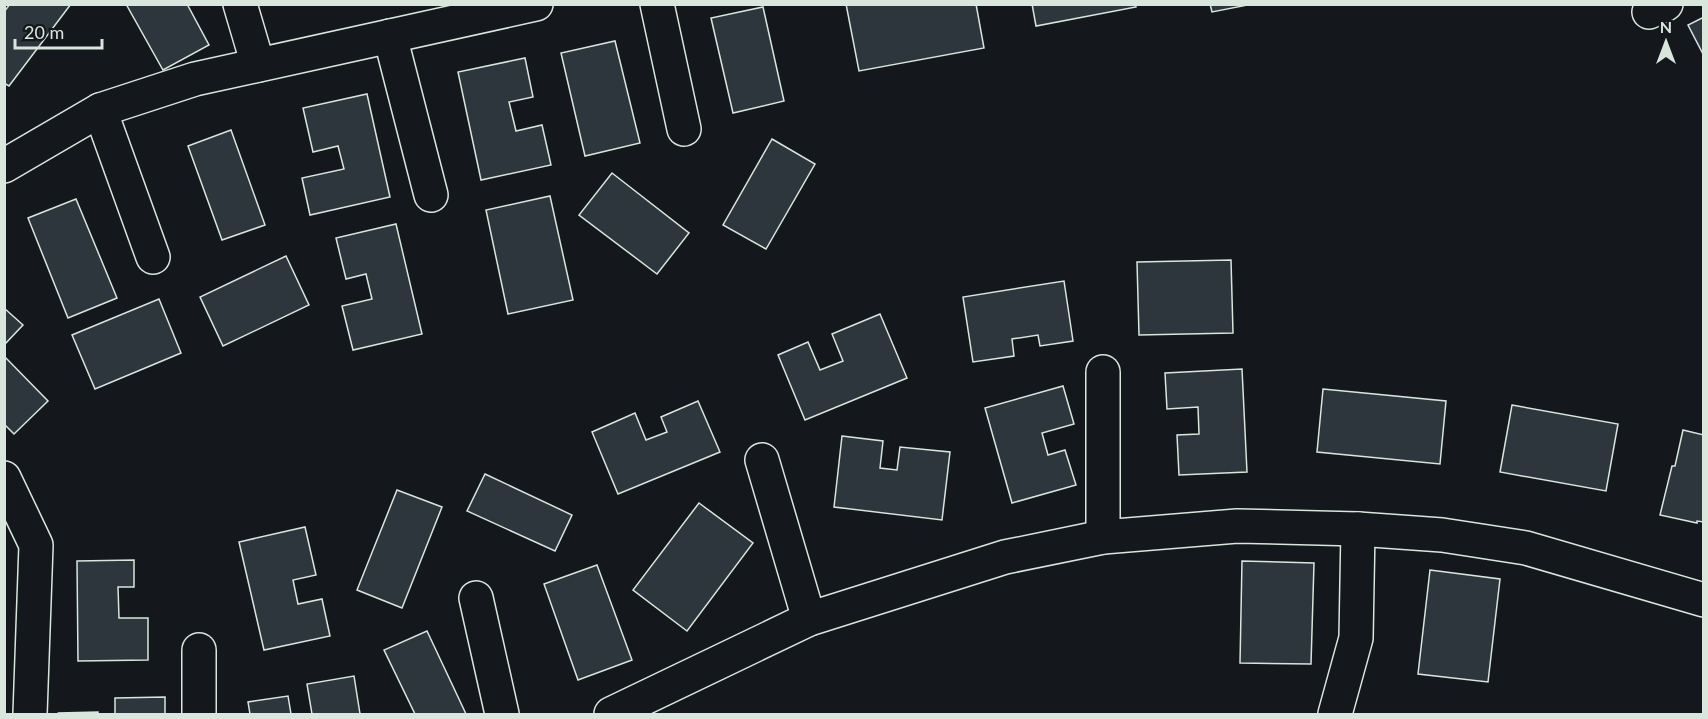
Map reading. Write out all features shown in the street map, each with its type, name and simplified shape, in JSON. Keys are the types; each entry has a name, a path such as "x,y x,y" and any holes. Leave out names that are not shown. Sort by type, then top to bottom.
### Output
{"street":[{"path":"240,4 258,65"},
{"path":"4,166 100,110 195,79 536,4"},
{"path":"657,4 684,129"},
{"path":"390,36 431,195"},
{"path":"100,110 153,257"},
{"path":"1103,372 1103,537"},
{"path":"762,460 809,619"},
{"path":"4,478 36,545 30,714"},
{"path":"611,714 809,619 1005,557 1103,537 1237,526 1358,529 1442,535 1526,548 1704,600"},
{"path":"1335,714 1356,638 1358,529"},
{"path":"477,598 502,714"},
{"path":"199,650 199,714"}],"building":[{"path":"10,4 71,4 9,86 4,83 4,12"},
{"path":"126,4 187,4 209,45 163,70"},
{"path":"846,4 976,4 984,48 859,71"},
{"path":"1032,4 1135,4 1136,7 1036,26"},
{"path":"1210,4 1248,4 1248,5 1212,12"},
{"path":"763,7 784,101 733,113 711,18"},
{"path":"1704,17 1704,56 1688,25"},
{"path":"615,41 640,143 585,156 561,53"},
{"path":"525,58 533,97 509,102 516,131 542,125 551,165 481,180 458,72"},
{"path":"367,94 390,197 310,215 302,178 344,169 338,146 313,152 303,108"},
{"path":"231,130 265,225 222,240 188,146"},
{"path":"772,139 815,164 766,249 723,225"},
{"path":"612,173 689,233 657,274 579,215"},
{"path":"550,196 573,300 508,314 486,210"},
{"path":"76,199 117,298 68,318 28,218"},
{"path":"396,224 422,334 353,350 342,306 372,299 366,274 346,279 336,238"},
{"path":"286,256 309,305 223,346 200,297"},
{"path":"1231,260 1233,333 1139,335 1137,262"},
{"path":"1064,281 1073,341 1040,346 1038,335 1012,339 1014,356 973,362 963,297"},
{"path":"159,299 181,353 95,389 72,335"},
{"path":"4,308 23,325 4,345"},
{"path":"880,314 907,378 805,420 778,355 808,342 820,370 843,361 832,334"},
{"path":"4,356 48,401 14,434 4,424"},
{"path":"1242,369 1247,472 1179,475 1177,435 1199,434 1198,407 1167,409 1165,373"},
{"path":"1063,386 1074,424 1042,433 1048,455 1065,450 1076,485 1012,503 985,408"},
{"path":"1323,389 1446,401 1440,464 1317,452"},
{"path":"698,401 720,452 618,494 592,432 635,413 646,440 667,432 661,417"},
{"path":"1512,405 1618,424 1606,491 1500,472"},
{"path":"1683,430 1704,435 1704,522 1697,521 1697,523 1660,515"},
{"path":"842,436 883,441 880,468 897,470 900,447 950,452 942,520 834,507"},
{"path":"485,474 572,515 555,551 467,511"},
{"path":"397,490 442,507 402,608 357,590"},
{"path":"699,503 753,543 687,631 633,590"},
{"path":"305,527 316,575 293,580 298,604 322,599 330,636 264,650 239,542"},
{"path":"134,560 134,587 118,587 119,618 148,618 148,660 78,661 77,561"},
{"path":"1242,561 1314,563 1311,664 1240,663"},
{"path":"597,565 632,660 578,680 544,584"},
{"path":"1430,570 1500,579 1488,682 1418,674"},
{"path":"427,631 466,714 415,714 384,650"},
{"path":"354,676 360,714 312,714 307,684"},
{"path":"288,696 291,714 250,714 248,702"},
{"path":"165,697 165,714 115,714 115,698"},
{"path":"98,712 98,714 59,713"}]}
